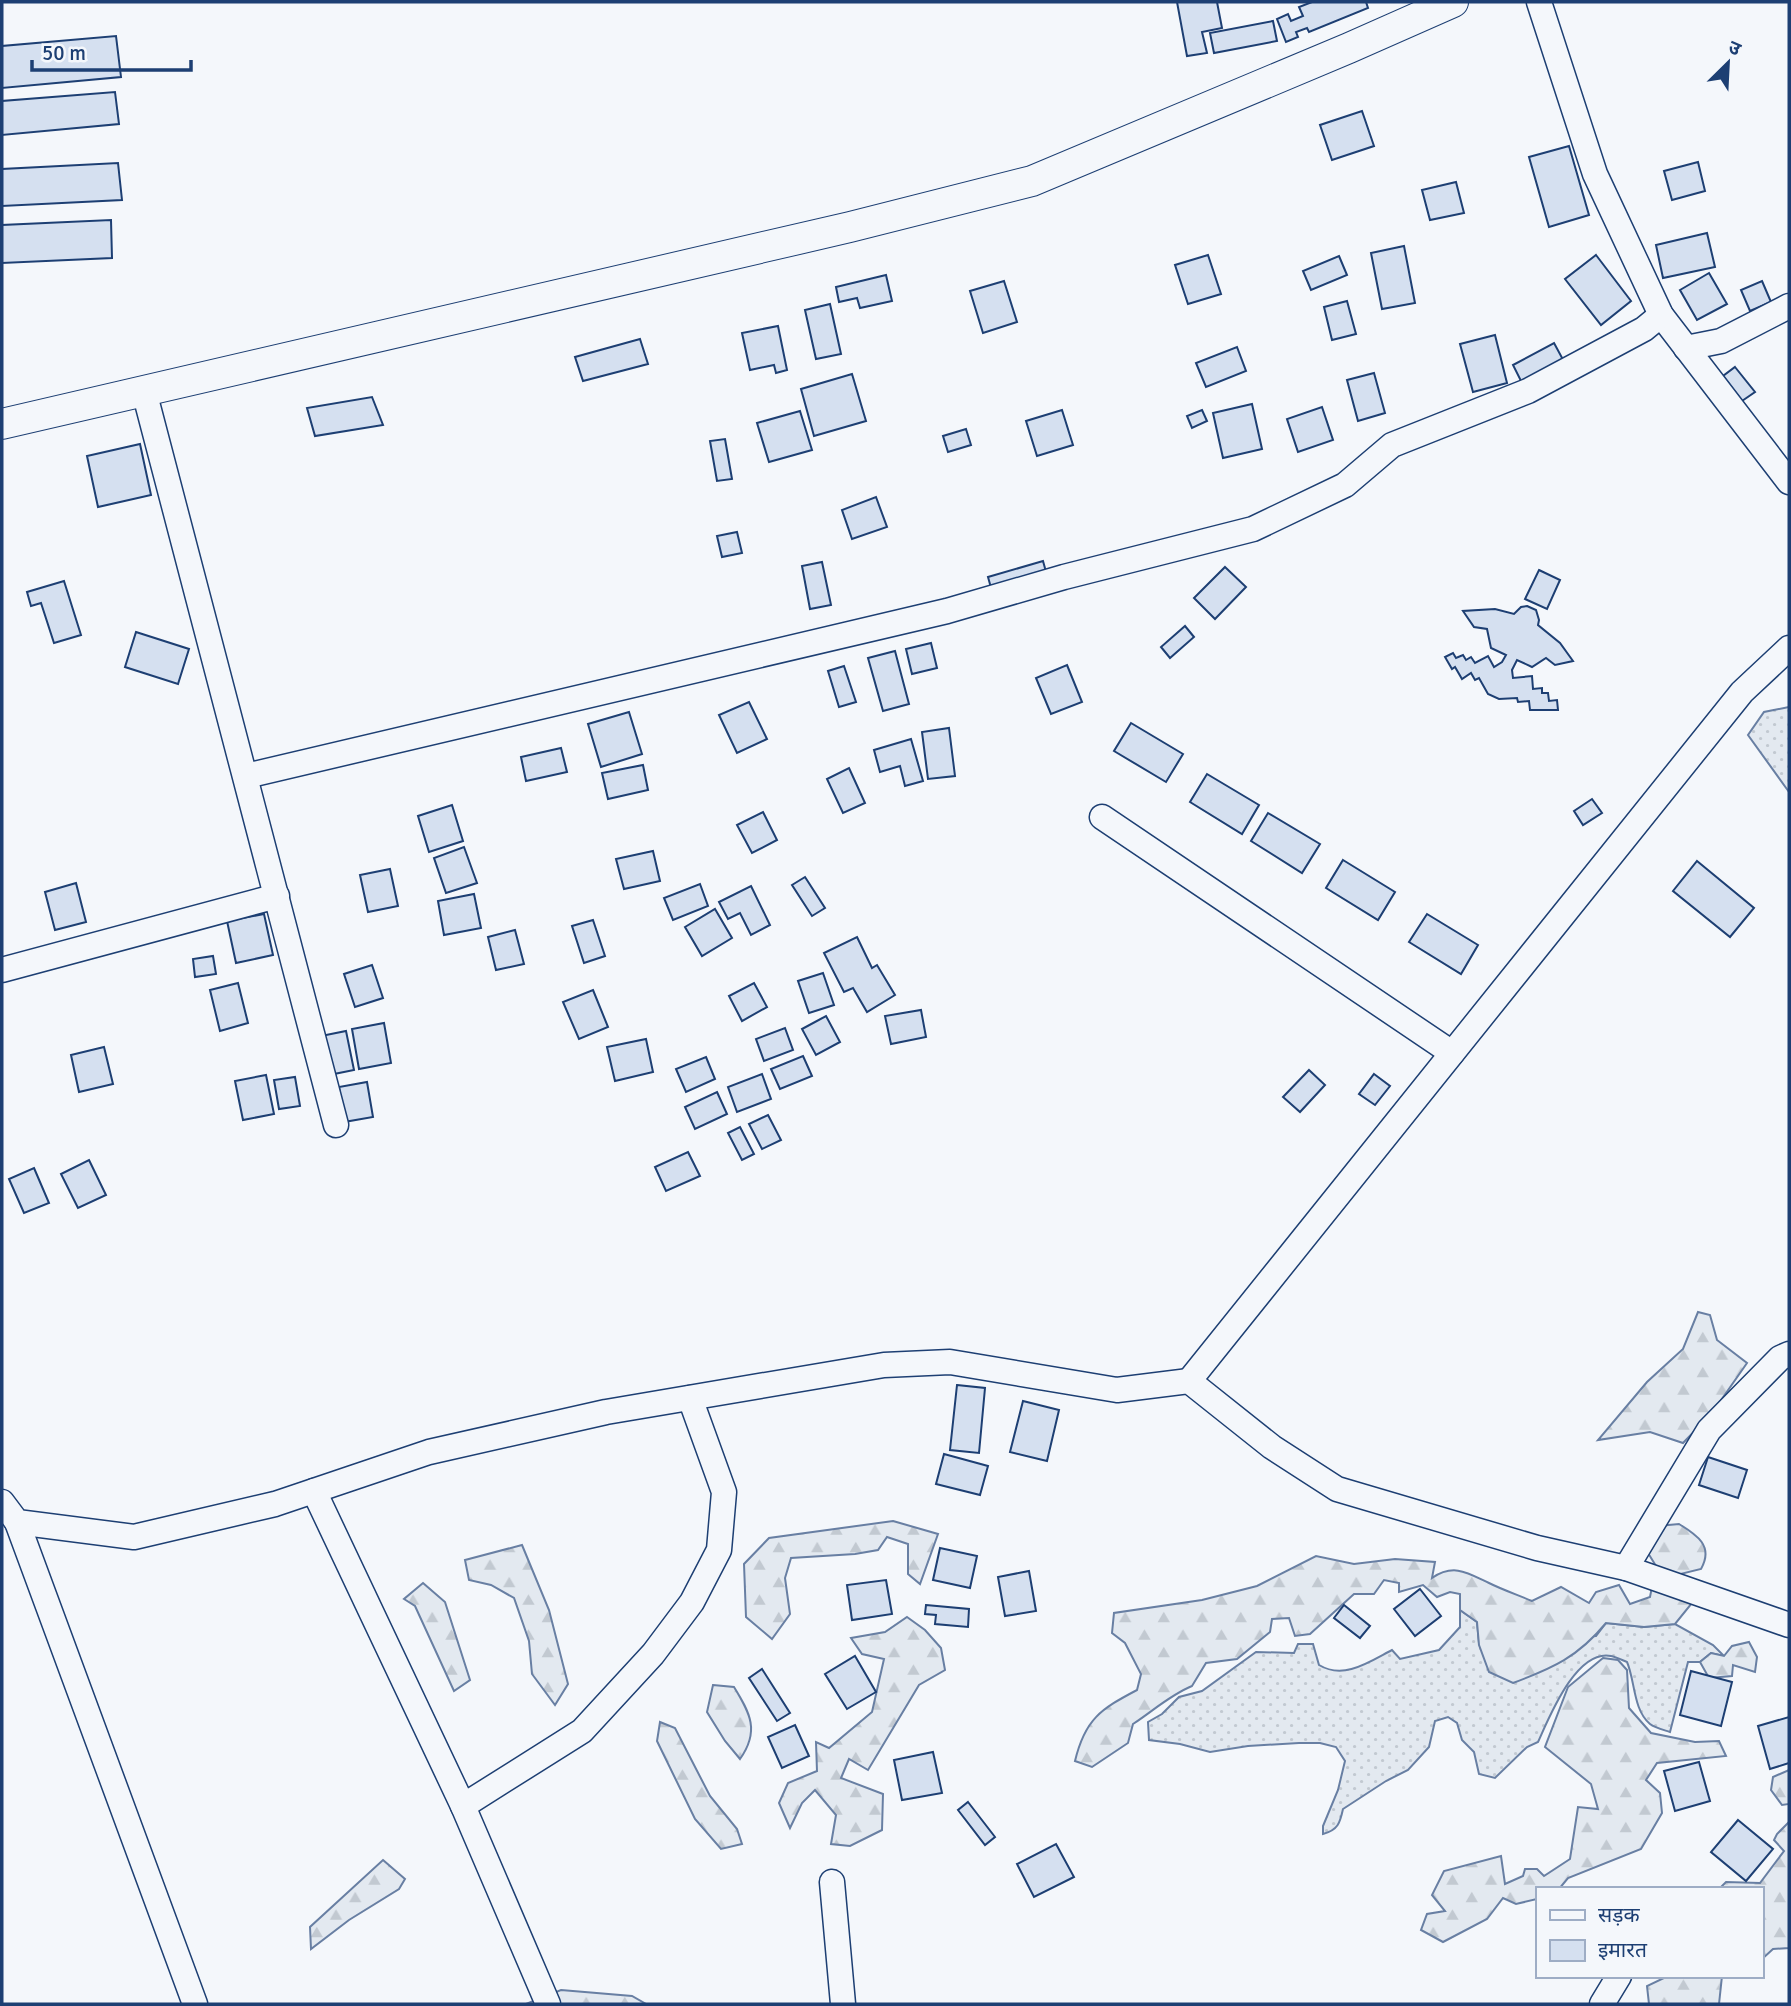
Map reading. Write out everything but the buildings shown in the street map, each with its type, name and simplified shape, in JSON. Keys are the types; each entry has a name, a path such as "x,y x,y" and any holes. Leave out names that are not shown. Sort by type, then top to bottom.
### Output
{"main road":[{"path":"2,424 850,227 1032,181 1453,2"}],"street":[{"path":"1539,2 1595,174 1661,315 1789,482"},
{"path":"1686,348 1721,341 1789,306"},
{"path":"246,776 947,611 1065,577 1253,529 1345,485 1392,445 1528,391 1643,329 1661,315"},
{"path":"144,391 336,1125"},
{"path":"17,1522 134,1537 275,1504 429,1452 606,1412 884,1365 950,1362 1117,1390 1189,1381 1742,692 1789,648"},
{"path":"1102,817 1452,1053"},
{"path":"2,970 277,895"},
{"path":"1626,1567 1709,1430 1780,1359 1789,1354"},
{"path":"1189,1381 1272,1447 1337,1489 1537,1548 1626,1567 1789,1625"},
{"path":"463,1806 582,1731 653,1654 692,1602 719,1550 724,1492 690,1398"},
{"path":"314,1491 463,1806 548,2004"},
{"path":"2,1502 17,1522 195,2004"},
{"path":"832,1882 843,2004"},
{"path":"1602,2004 1618,1978"}],"green space":[{"path":"1789,707 1789,792 1748,735 1764,712"},
{"path":"1698,1312 1710,1315 1717,1340 1747,1363 1712,1413 1683,1443 1650,1432 1598,1440 1647,1382 1683,1349"},
{"path":"893,1521 938,1534 920,1584 908,1574 908,1544 887,1537 878,1550 791,1558 785,1578 790,1614 772,1639 746,1617 744,1564 769,1538"},
{"path":"1679,1524 1702,1542 1706,1554 1701,1569 1672,1576 1692,1603 1675,1624 1644,1627 1606,1623 1575,1653 1513,1683 1489,1672 1479,1645 1477,1622 1460,1610 1460,1594 1450,1592 1437,1597 1423,1585 1399,1592 1399,1583 1384,1580 1374,1594 1354,1594 1310,1634 1295,1636 1289,1618 1272,1619 1270,1632 1237,1659 1206,1663 1192,1686 1133,1724 1128,1743 1092,1767 1075,1761 1084,1735 1096,1717 1137,1690 1141,1674 1125,1643 1112,1633 1114,1613 1202,1600 1257,1586 1316,1556 1354,1564 1395,1559 1435,1562 1432,1578 1447,1571 1461,1571 1532,1601 1561,1587 1589,1603 1596,1592 1619,1585 1630,1604 1650,1597 1656,1566 1648,1553 1658,1526"},
{"path":"522,1545 549,1610 568,1684 555,1705 532,1674 529,1641 514,1598 491,1585 469,1580 465,1560"},
{"path":"423,1583 445,1602 470,1680 454,1691 415,1606 404,1599"},
{"path":"1460,1610 1477,1622 1479,1643 1596,1636 1606,1623 1644,1627 1675,1624 1713,1645 1724,1656 1711,1653 1700,1662 1688,1662 1670,1732 1652,1725 1644,1718 1637,1703 1627,1662 1611,1656 1598,1657 1586,1663 1566,1687 1538,1742 1527,1747 1495,1778 1479,1774 1474,1752 1462,1740 1457,1723 1448,1717 1435,1721 1429,1747 1408,1770 1343,1809 1338,1825 1323,1834 1323,1826 1338,1790 1345,1761 1336,1747 1320,1743 1299,1743 1248,1746 1210,1752 1149,1740 1148,1722 1162,1714 1179,1697 1202,1691 1256,1652 1294,1653 1298,1644 1313,1644 1319,1665 1338,1671 1347,1670 1392,1650 1400,1659 1439,1650 1460,1627"},
{"path":"907,1617 925,1630 941,1648 945,1670 919,1685 868,1770 849,1759 841,1778 883,1794 882,1830 850,1846 831,1844 836,1815 815,1790 802,1803 790,1828 779,1803 788,1783 817,1771 816,1742 829,1748 872,1712 884,1659 862,1654 851,1638 885,1632"},
{"path":"1749,1642 1757,1657 1755,1672 1733,1665 1732,1676 1709,1678 1700,1662 1711,1653 1724,1656 1732,1646"},
{"path":"1603,1658 1618,1660 1627,1670 1629,1708 1651,1733 1695,1742 1719,1741 1726,1756 1657,1763 1646,1780 1660,1793 1662,1813 1641,1849 1568,1878 1561,1887 1536,1887 1536,1899 1516,1904 1503,1898 1487,1919 1443,1942 1421,1930 1427,1914 1445,1911 1432,1895 1444,1871 1501,1856 1505,1884 1523,1876 1525,1869 1537,1869 1544,1876 1570,1859 1578,1807 1598,1809 1591,1784 1545,1747 1568,1687"},
{"path":"713,1685 734,1687 748,1714 750,1740 740,1759 707,1712"},
{"path":"660,1722 675,1728 710,1796 737,1829 742,1844 721,1849 695,1819 657,1741"},
{"path":"1789,1770 1789,1804 1782,1805 1771,1790 1773,1777"},
{"path":"1789,1822 1789,1948 1773,1949 1763,1958 1763,1887 1721,1887 1726,1882 1760,1883 1784,1851 1774,1840"},
{"path":"383,1860 405,1879 399,1889 349,1920 311,1949 310,1927"},
{"path":"1664,1978 1722,1978 1719,2004 1649,2004 1647,1986"},
{"path":"561,1990 632,1996 646,2004 526,2004"}]}
